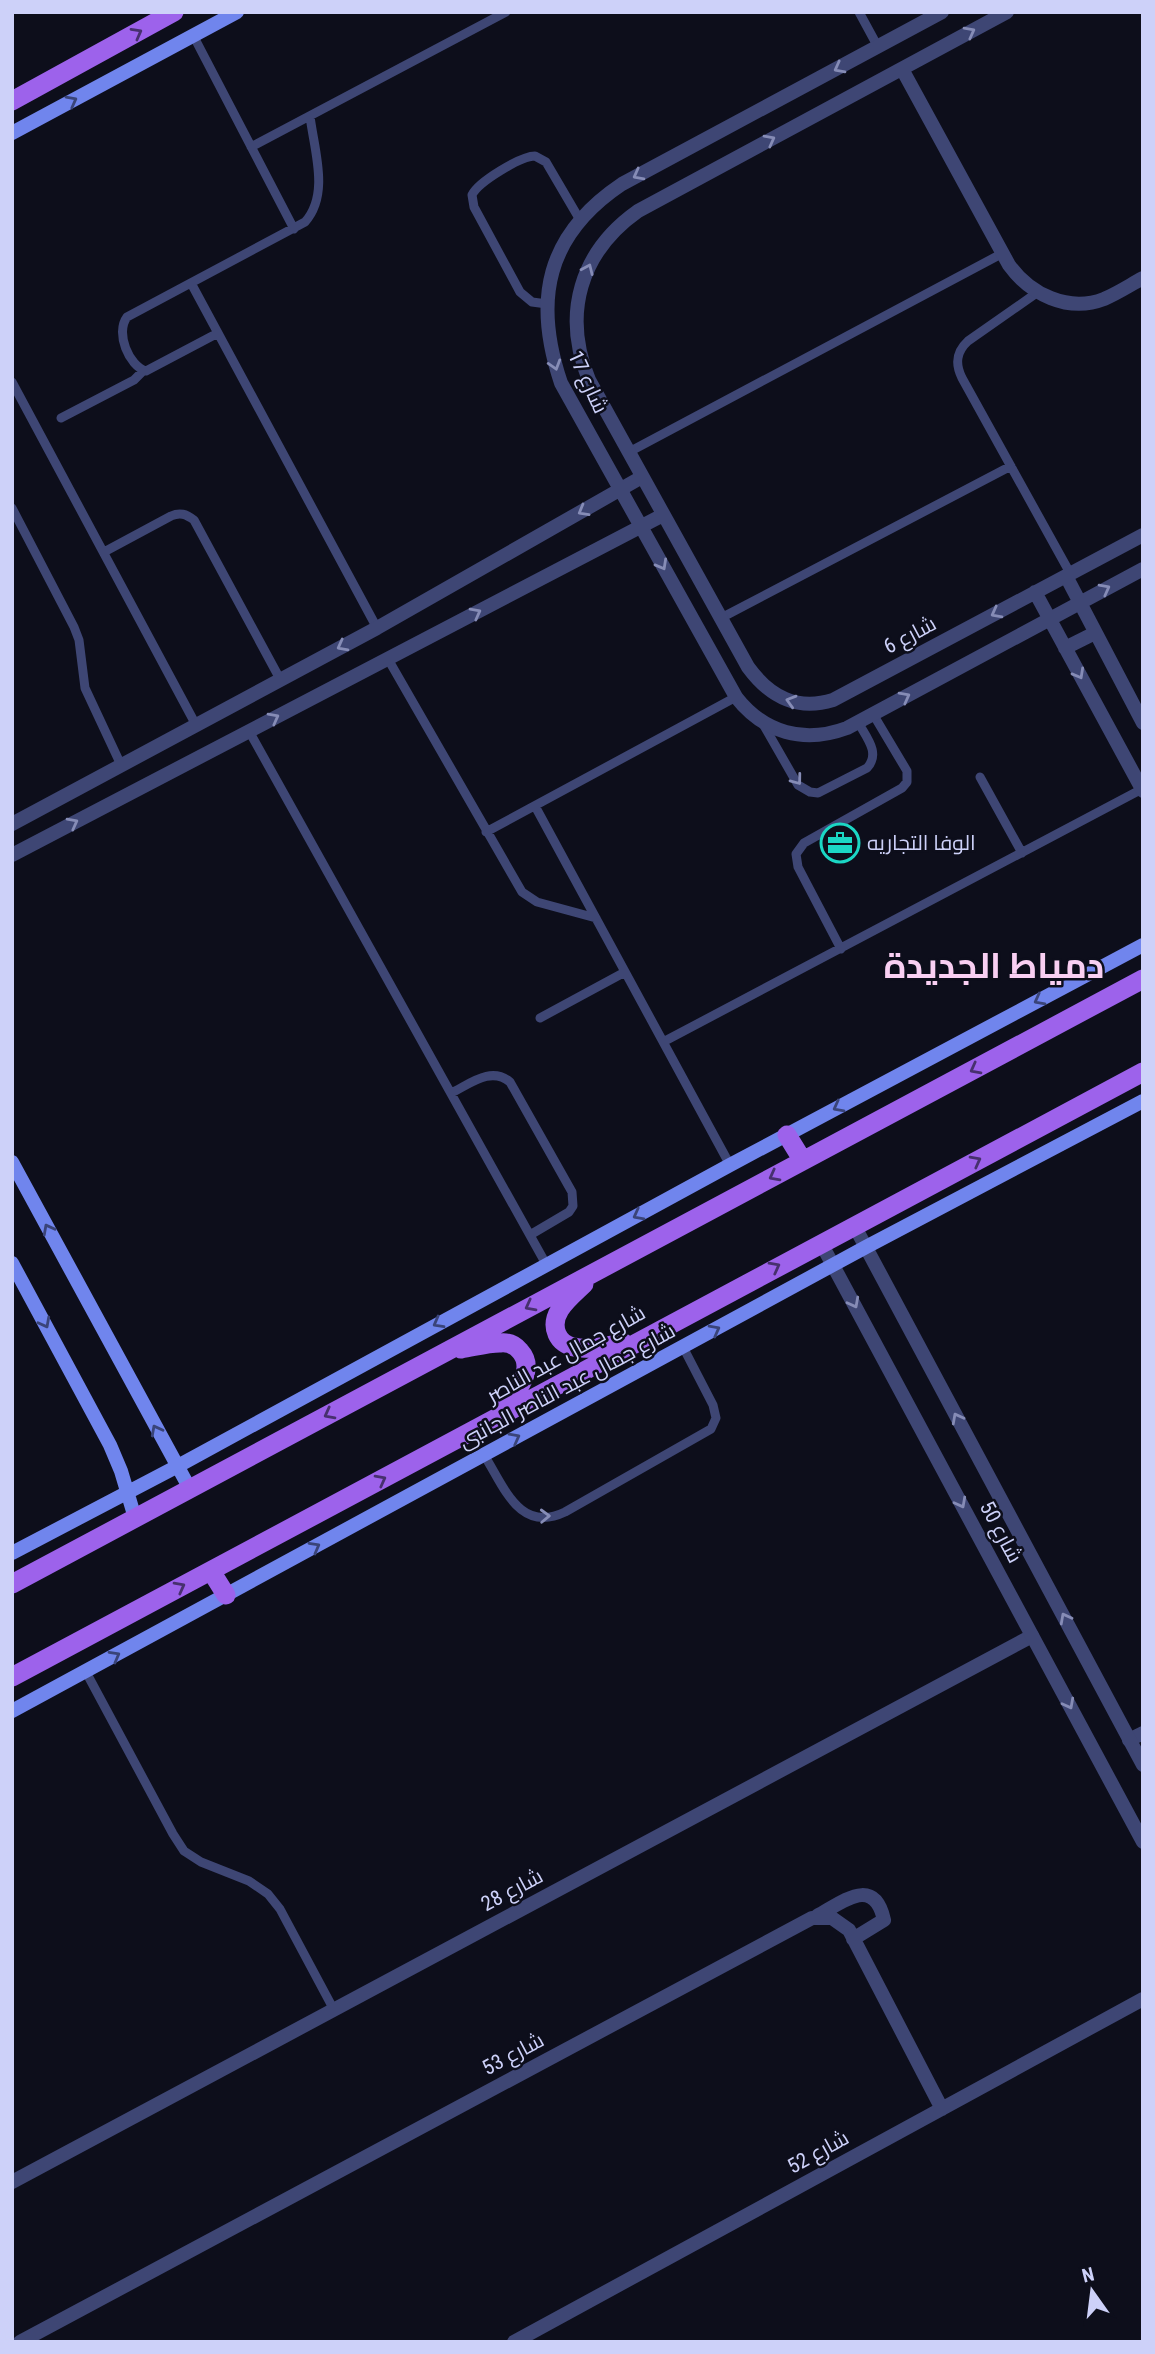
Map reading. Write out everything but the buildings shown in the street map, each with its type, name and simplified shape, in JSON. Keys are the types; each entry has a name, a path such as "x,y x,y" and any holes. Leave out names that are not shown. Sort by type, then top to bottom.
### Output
{"main road":[{"path":"12,133 237,12"},
{"path":"12,101 170,14"},
{"path":"12,1553 1143,945"},
{"path":"12,1584 1143,979"},
{"name":"شارع جمال عبد الناصر","path":"12,1677 1143,1072"},
{"name":"شارع جمال عبد الناصر الجانبى","path":"12,1712 866,1247 1143,1101"},
{"path":"787,1135 803,1161"},
{"path":"12,1162 190,1489"},
{"path":"12,1263 110,1445 135,1518"},
{"path":"598,1270 558,1311 555,1318 557,1334 562,1341 577,1348 635,1342"},
{"path":"443,1352 502,1342 509,1343 522,1352 527,1367 526,1374 498,1418"},
{"path":"211,1571 226,1595"}],"street":[{"name":"شارع 17","path":"736,697 561,383 549,341 549,286 560,251 580,220 592,206 622,184 942,12"},
{"name":"شارع 17","path":"721,618 583,365 577,334 578,302 581,286 594,257 619,226 638,211 1007,12"},
{"path":"902,69 1017,276 1038,292 1063,302 1103,299 1143,278"},
{"path":"12,824 377,628 642,477"},
{"path":"12,855 663,514"},
{"name":"شارع 6","path":"721,618 748,667 762,685 780,698 801,704 823,703 843,695 1143,535"},
{"path":"736,697 762,722 785,733 810,736 835,733 1143,569"},
{"path":"1068,575 1143,723"},
{"path":"1035,592 1142,790"},
{"path":"1065,648 1096,633"},
{"name":"شارع 50","path":"855,1225 1136,1737 1143,1765"},
{"name":"شارع 50","path":"821,1242 1143,1842"},
{"name":"شارع 28","path":"12,2182 1032,1636"},
{"name":"شارع 53","path":"20,2342 812,1918 860,1894 869,1895 876,1901 884,1920 853,1939"},
{"path":"812,1918 832,1918 849,1930 942,2109"},
{"name":"شارع 52","path":"514,2342 1143,1999"}],"lane":[{"path":"251,147 506,12"},
{"path":"859,12 878,47"},
{"path":"193,35 294,229"},
{"path":"143,371 121,338 127,317 294,229 311,216 320,190 310,116"},
{"path":"547,304 532,302 520,292 474,207 472,195 479,185 523,158 535,156 546,162 580,220"},
{"path":"629,452 1003,253"},
{"path":"191,283 377,628"},
{"path":"1038,292 968,341 962,347 957,362 962,378 1068,575"},
{"path":"61,418 130,383 143,371 218,333"},
{"path":"12,382 196,725"},
{"path":"721,618 1011,466"},
{"path":"12,508 74,627 79,640 85,688 121,765"},
{"path":"104,552 171,516 189,516 194,520 281,679"},
{"path":"388,659 516,884 530,899 596,918"},
{"path":"486,832 736,697"},
{"path":"841,949 799,867 796,854 804,843 902,788 907,782 907,771 873,714"},
{"path":"762,722 798,785 818,793 872,763 872,748 858,722"},
{"path":"249,731 546,1264"},
{"path":"980,777 1021,853"},
{"path":"663,1042 1142,790"},
{"path":"535,806 730,1165"},
{"path":"540,1018 625,972"},
{"path":"451,1093 487,1075 504,1077 510,1082 572,1192 573,1206 569,1212 530,1235"},
{"path":"485,1455 519,1509 537,1517 556,1516 711,1429 716,1418 713,1405 682,1348"},
{"path":"86,1672 184,1851 201,1862 249,1881 268,1894 281,1909 334,2010"}],"place":[{"name":"الوفا التجاريه","path":"840,843"}],"district":[{"name":"دمياط الجديدة","path":"994,966"}]}
